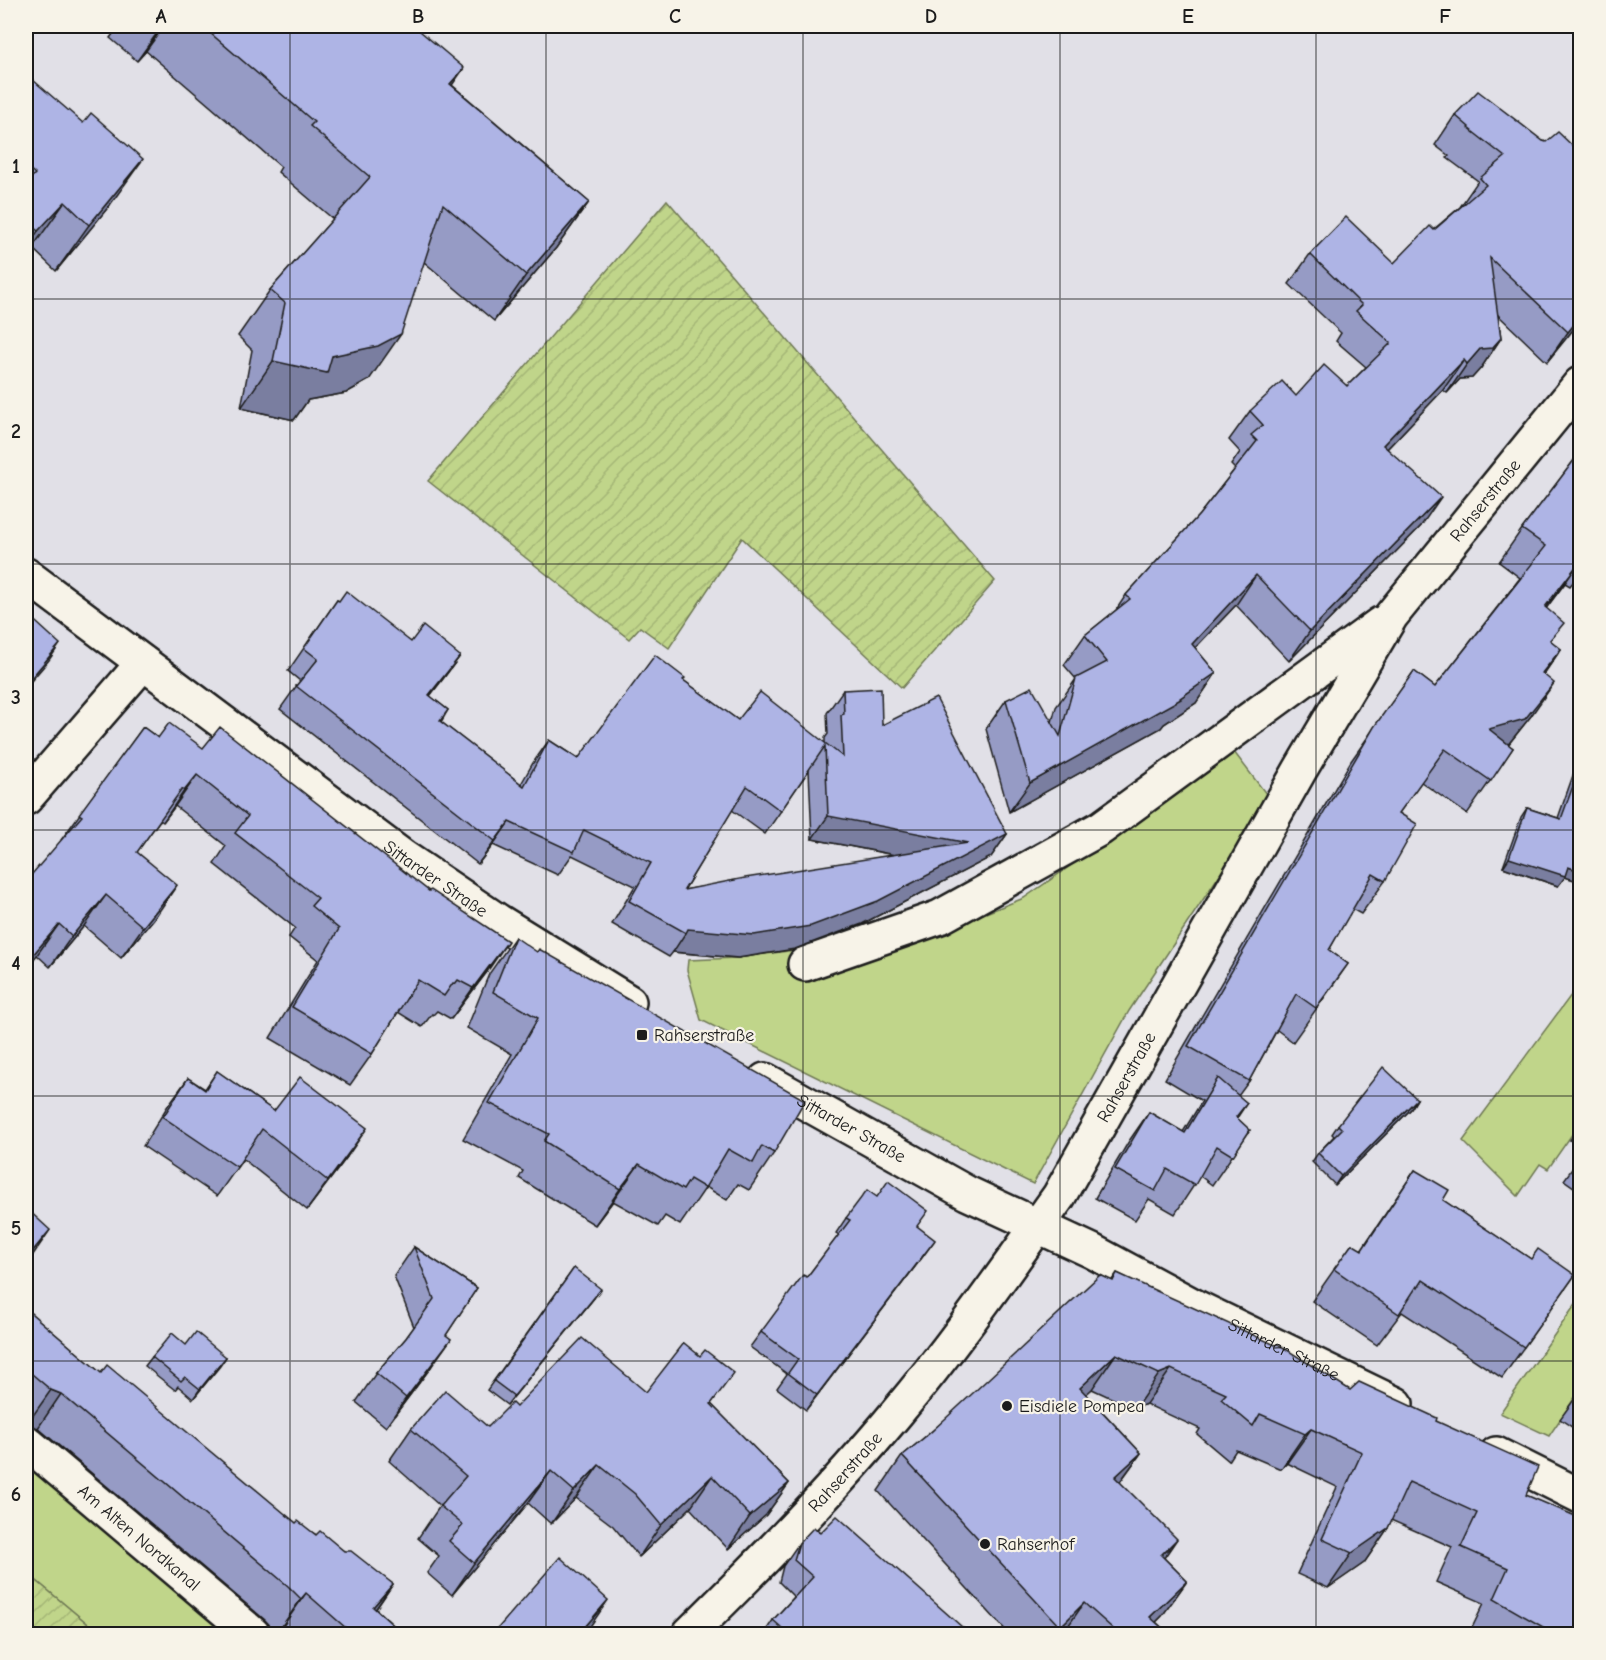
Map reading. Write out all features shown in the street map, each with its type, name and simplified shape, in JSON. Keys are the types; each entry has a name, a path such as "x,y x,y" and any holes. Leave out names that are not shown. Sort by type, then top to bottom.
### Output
{"street":[{"name":"Rahserstraße","path":"689,1635 842,1477 895,1416 953,1343 1038,1226 1059,1196 1300,770 1391,616 1581,384"},
{"name":"Sittarder Straße","path":"26,575 403,857 498,921 656,1018"},
{"name":"Rahserstraße","path":"805,964 940,917 1101,828 1391,616"},
{"path":"26,798 143,663"},
{"name":"Sittarder Straße","path":"736,1063 967,1193 1092,1251 1196,1306 1422,1417"},
{"name":"Am Alten Nordkanal","path":"26,1442 253,1635"},
{"path":"1475,1443 1581,1496"}],"green space":[{"path":"667,200 995,581 902,688 742,538 669,648 640,627 629,639 428,481"},
{"path":"1234,752 1270,799 1129,1011 1033,1184 701,1020 687,970 688,960 737,958 795,950 809,982 1024,898"},
{"path":"1580,983 1580,1123 1548,1169 1540,1164 1518,1196 1463,1141"},
{"path":"1580,1298 1580,1390 1549,1436 1500,1413"},
{"path":"26,1465 227,1634 100,1634 26,1572"},
{"path":"26,1572 100,1634 26,1634"}],"building":[{"path":"202,26 414,26 464,68 450,84 589,202 526,275 443,204 401,334 378,346 332,356 327,373 273,361 285,303 270,290 370,177 310,126 314,122"},
{"path":"26,74 83,123 91,113 143,159 89,225 65,202 38,231 26,221 26,183 35,174 26,166"},
{"path":"1478,91 1543,141 1546,142 1558,132 1581,154 1581,316 1568,332 1490,258 1501,338 1492,348 1480,349 1467,364 1464,360 1383,445 1441,497 1310,631 1256,575 1192,644 1216,673 1181,699 1030,783 1006,700 1032,687 1060,736 1076,678 1107,662 1085,635 1130,599 1126,595 1199,515 1257,441 1251,435 1263,425 1250,411 1282,381 1296,396 1324,365 1347,386 1391,343 1356,311 1362,305 1310,254 1346,217 1394,263 1430,226 1434,230 1486,185 1480,178 1505,157 1455,115"},
{"path":"1581,451 1581,560 1545,607 1564,623 1550,640 1561,649 1542,673 1554,683 1525,719 1489,729 1513,748 1491,781 1445,749 1399,813 1417,824 1385,881 1373,874 1329,950 1348,964 1316,1008 1296,994 1249,1081 1188,1046 1374,727 1414,671 1435,687 1546,546 1522,529"},
{"path":"346,591 411,642 423,626 460,656 429,695 448,710 440,721 524,786 549,740 578,759 655,655 685,678 683,680 738,720 760,692 843,757 841,715 844,714 843,690 881,688 882,725 936,698 1007,834 878,901 811,926 754,935 688,929 686,933 629,901 651,863 584,830 574,852 509,822 495,841 296,686 318,659 304,648 337,600 339,601","holes":["825,746 828,816 968,843 745,878 684,890 747,786 781,811"]},
{"path":"26,613 60,644 26,684"},
{"path":"169,723 203,748 220,727 429,891 431,890 508,941 473,988 458,980 444,996 418,980 372,1054 292,1007 339,929 311,906 318,898 235,833 248,816 197,775 184,791 182,789 137,852 177,885 143,927 106,895 72,936 59,924 26,963 26,881 82,816 79,814 143,727 158,738"},
{"path":"1581,764 1581,871 1568,867 1565,876 1509,858 1527,808 1561,819"},
{"path":"515,937 537,952 539,949 805,1100 774,1153 762,1146 753,1163 728,1149 705,1188 690,1179 683,1190 639,1164 620,1189 544,1141 549,1134 489,1103 538,1018 493,992"},
{"path":"1383,1067 1417,1099 1341,1176 1318,1153 1342,1129 1338,1125"},
{"path":"217,1071 274,1111 300,1077 367,1128 328,1181 262,1129 237,1167 163,1117 188,1078 205,1090"},
{"path":"1218,1078 1247,1103 1236,1117 1250,1130 1233,1156 1217,1146 1195,1185 1167,1169 1155,1191 1115,1169 1149,1112 1185,1133"},
{"path":"1581,1156 1581,1168 1575,1164"},
{"path":"1415,1170 1449,1190 1443,1200 1531,1259 1538,1249 1575,1275 1524,1347 1423,1280 1399,1314 1334,1269 1352,1244 1362,1250"},
{"path":"888,1181 928,1211 917,1226 935,1240 817,1395 788,1373 798,1359 761,1332 803,1275 807,1277 850,1220 846,1218 867,1190 877,1197"},
{"path":"26,1208 50,1230 26,1259"},
{"path":"414,1247 477,1288 446,1335 451,1339 406,1398 376,1373 406,1338 434,1299"},
{"path":"574,1268 601,1289 514,1396 494,1381"},
{"path":"1117,1273 1275,1345 1278,1344 1350,1390 1359,1382 1437,1418 1436,1421 1538,1467 1526,1495 1581,1519 1581,1635 1557,1635 1494,1599 1508,1568 1461,1547 1477,1513 1409,1482 1388,1528 1352,1553 1322,1539 1362,1452 1311,1429 1305,1434 1260,1414 1253,1426 1221,1399 1226,1394 1171,1369 1159,1374 1116,1354 1080,1388 1141,1453 1115,1477 1177,1539 1161,1555 1187,1581 1150,1617 1170,1635 1120,1635 1084,1603 1060,1627 902,1456 931,1432 1100,1275 1113,1281"},
{"path":"26,1309 101,1373 107,1365 296,1523 298,1521 316,1535 320,1531 344,1551 351,1551 393,1584 373,1607 404,1635 354,1635 306,1593 301,1599 61,1394 51,1390 26,1369"},
{"path":"196,1332 226,1357 200,1389 185,1377 181,1381 152,1357 172,1333 186,1345"},
{"path":"582,1338 646,1392 684,1343 700,1356 705,1350 734,1373 711,1404 789,1483 750,1516 712,1476 661,1525 635,1494 599,1465 574,1491 551,1471 474,1563 449,1541 463,1525 440,1506 466,1476 411,1429 445,1390 488,1427 512,1403 516,1407"},
{"path":"837,1516 971,1635 790,1635 773,1620 813,1577 794,1560 799,1543 814,1527 820,1533"},
{"path":"560,1557 608,1600 578,1635 492,1635"}],"place":[{"name":"Rahserstraße","path":"642,1035"},
{"name":"Eisdiele Pompea","path":"1007,1406"},
{"name":"Rahserhof","path":"985,1544"}]}
